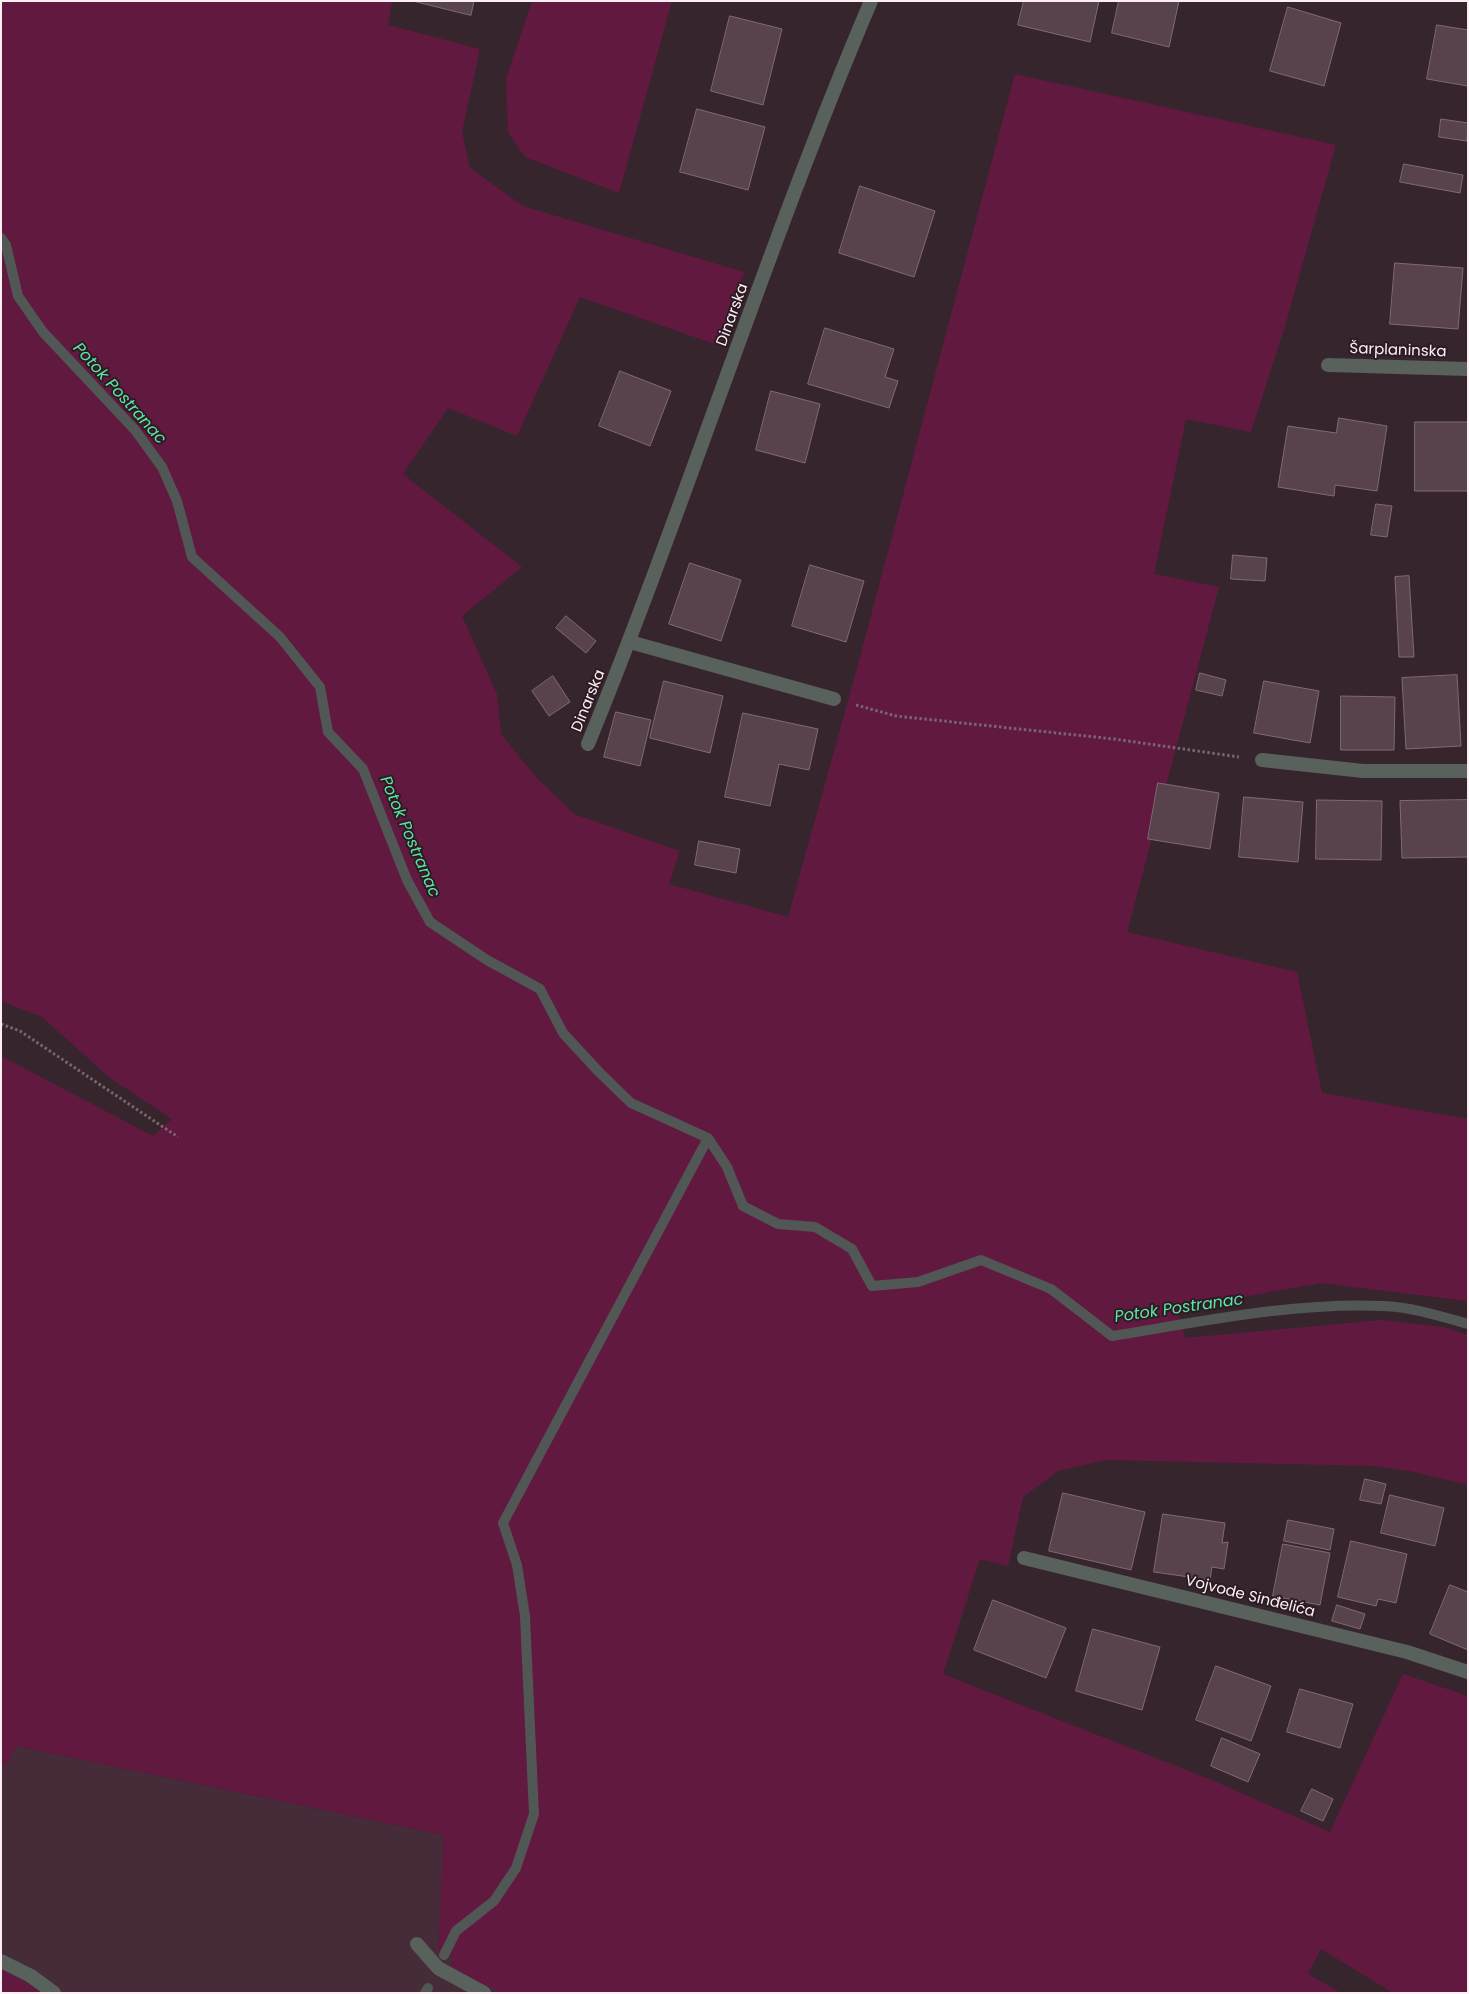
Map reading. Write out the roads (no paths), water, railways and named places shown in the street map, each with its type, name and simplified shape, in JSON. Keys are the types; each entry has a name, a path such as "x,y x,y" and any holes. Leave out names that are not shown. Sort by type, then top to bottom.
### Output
{"street":[{"name":"Dinarska","path":"588,744 630,642 830,98 871,1"},
{"name":"Šarplaninska","path":"1328,365 1468,369"},
{"path":"630,642 834,698"},
{"path":"1262,760 1362,771 1468,771"},
{"name":"Vojvode Sinđelića","path":"1024,1558 1407,1652 1468,1672"},
{"path":"417,1944 438,1968 484,1993"},
{"path":"1,1961 31,1976 54,1993"}],"waterway":[{"name":"Potok Postranac","path":"1,238 6,245 18,296 43,332 135,430 162,467 177,501 192,557 280,637 320,687 328,732 363,769 407,880 430,922 487,960 540,989 563,1033 631,1103 708,1138 727,1167 743,1206 778,1224 815,1227 852,1249 872,1286 918,1282 981,1260 1051,1289 1112,1336 1247,1314 1315,1307 1383,1306 1405,1308 1468,1324"},
{"path":"444,1955 456,1931 494,1901 516,1868 534,1814 525,1616 517,1565 503,1523 708,1138"},
{"path":"425,1993 428,1988"}]}
